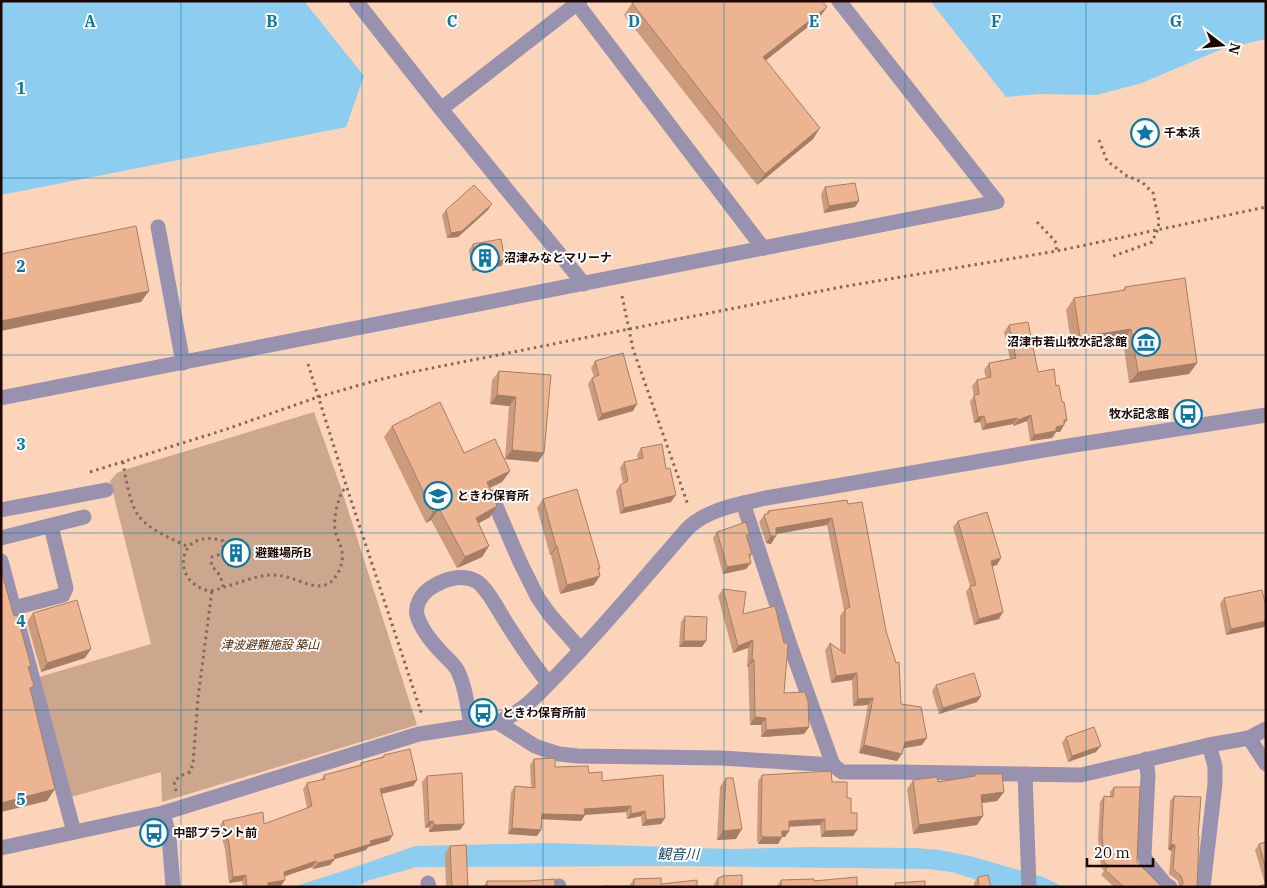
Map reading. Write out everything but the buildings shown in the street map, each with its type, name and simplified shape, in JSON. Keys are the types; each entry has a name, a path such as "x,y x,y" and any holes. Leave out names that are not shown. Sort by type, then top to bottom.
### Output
{"street":[{"path":"356,1 441,109 584,284"},
{"path":"1,398 997,202 839,1"},
{"path":"441,109 577,2 763,248"},
{"path":"158,227 183,363"},
{"path":"1,848 163,813 419,734 497,722 514,715 527,705 581,650 688,528 708,514 766,498 1068,446 1266,415"},
{"path":"1,510 106,490"},
{"path":"492,497 538,598 550,615 581,650"},
{"path":"743,503 790,645 833,765 842,772 1081,775 1146,759 1249,738 1266,729"},
{"path":"1,538 84,518"},
{"path":"14,608 63,595 66,588 51,526"},
{"path":"1,562 74,832"},
{"path":"471,726 459,672 429,638 417,616 416,608 418,602 429,589 460,576 474,580 483,586 548,683"},
{"path":"497,722 535,746 559,754 578,756 722,758 833,765"},
{"path":"1249,738 1266,764"},
{"path":"1203,887 1215,784 1215,766 1210,745"},
{"path":"1146,759 1148,775 1144,855 1147,862 1166,885 1170,887"},
{"path":"1025,774 1029,887"},
{"path":"163,813 169,836 173,887"}],"path":[{"path":"1099,140 1107,161 1127,176 1142,182 1153,193 1159,221 1158,229 1152,242 1111,257"},
{"path":"82,475 224,430 318,397 407,373 841,287 1057,251 1266,206"},
{"path":"1037,222 1055,242 1057,251"},
{"path":"622,296 633,349 687,503 696,521"},
{"path":"308,364 427,733"},
{"path":"123,462 132,504 139,517 152,527 188,547"},
{"path":"232,562 233,565 231,566 226,563 223,541 206,537 195,541 188,547 184,557 184,571 198,587 207,591 223,588 259,576 274,575 286,577 308,585 317,586 331,582 337,574 342,560 342,551 334,529 336,508 342,490 347,488"},
{"path":"223,588 222,579 212,567 211,561 212,557 224,553"},
{"path":"180,808 174,782 180,776 190,772 193,764 198,698 212,590"}],"green space":[{"name":"津波避難施設 築山","path":"314,412 342,491 417,725 162,802 161,772 71,797 39,677 151,644 110,481 117,473 124,470"}],"water":[{"path":"1,1 304,1 364,76 346,127 1,195"},
{"path":"930,1 1266,1 1266,39 1222,49 1142,83 1096,95 1040,94 1006,97"},
{"name":"観音川","path":"549,843 730,849 809,847 940,850 970,856 1043,877 1064,887 999,887 952,872 928,869 668,866 417,867 370,880 354,887 293,887 415,846"}],"pier":[{"path":"927,1 930,1 1007,100 1004,99"}],"place":[{"name":"千本浜","path":"1145,133"},
{"name":"沼津みなとマリーナ","path":"485,258"},
{"name":"沼津市若山牧水記念館","path":"1146,342"},
{"name":"牧水記念館","path":"1188,414"},
{"name":"ときわ保育所","path":"438,496"},
{"name":"避難場所B","path":"236,553"},
{"name":"ときわ保育所前","path":"483,713"},
{"name":"中部プラント前","path":"154,833"}]}
